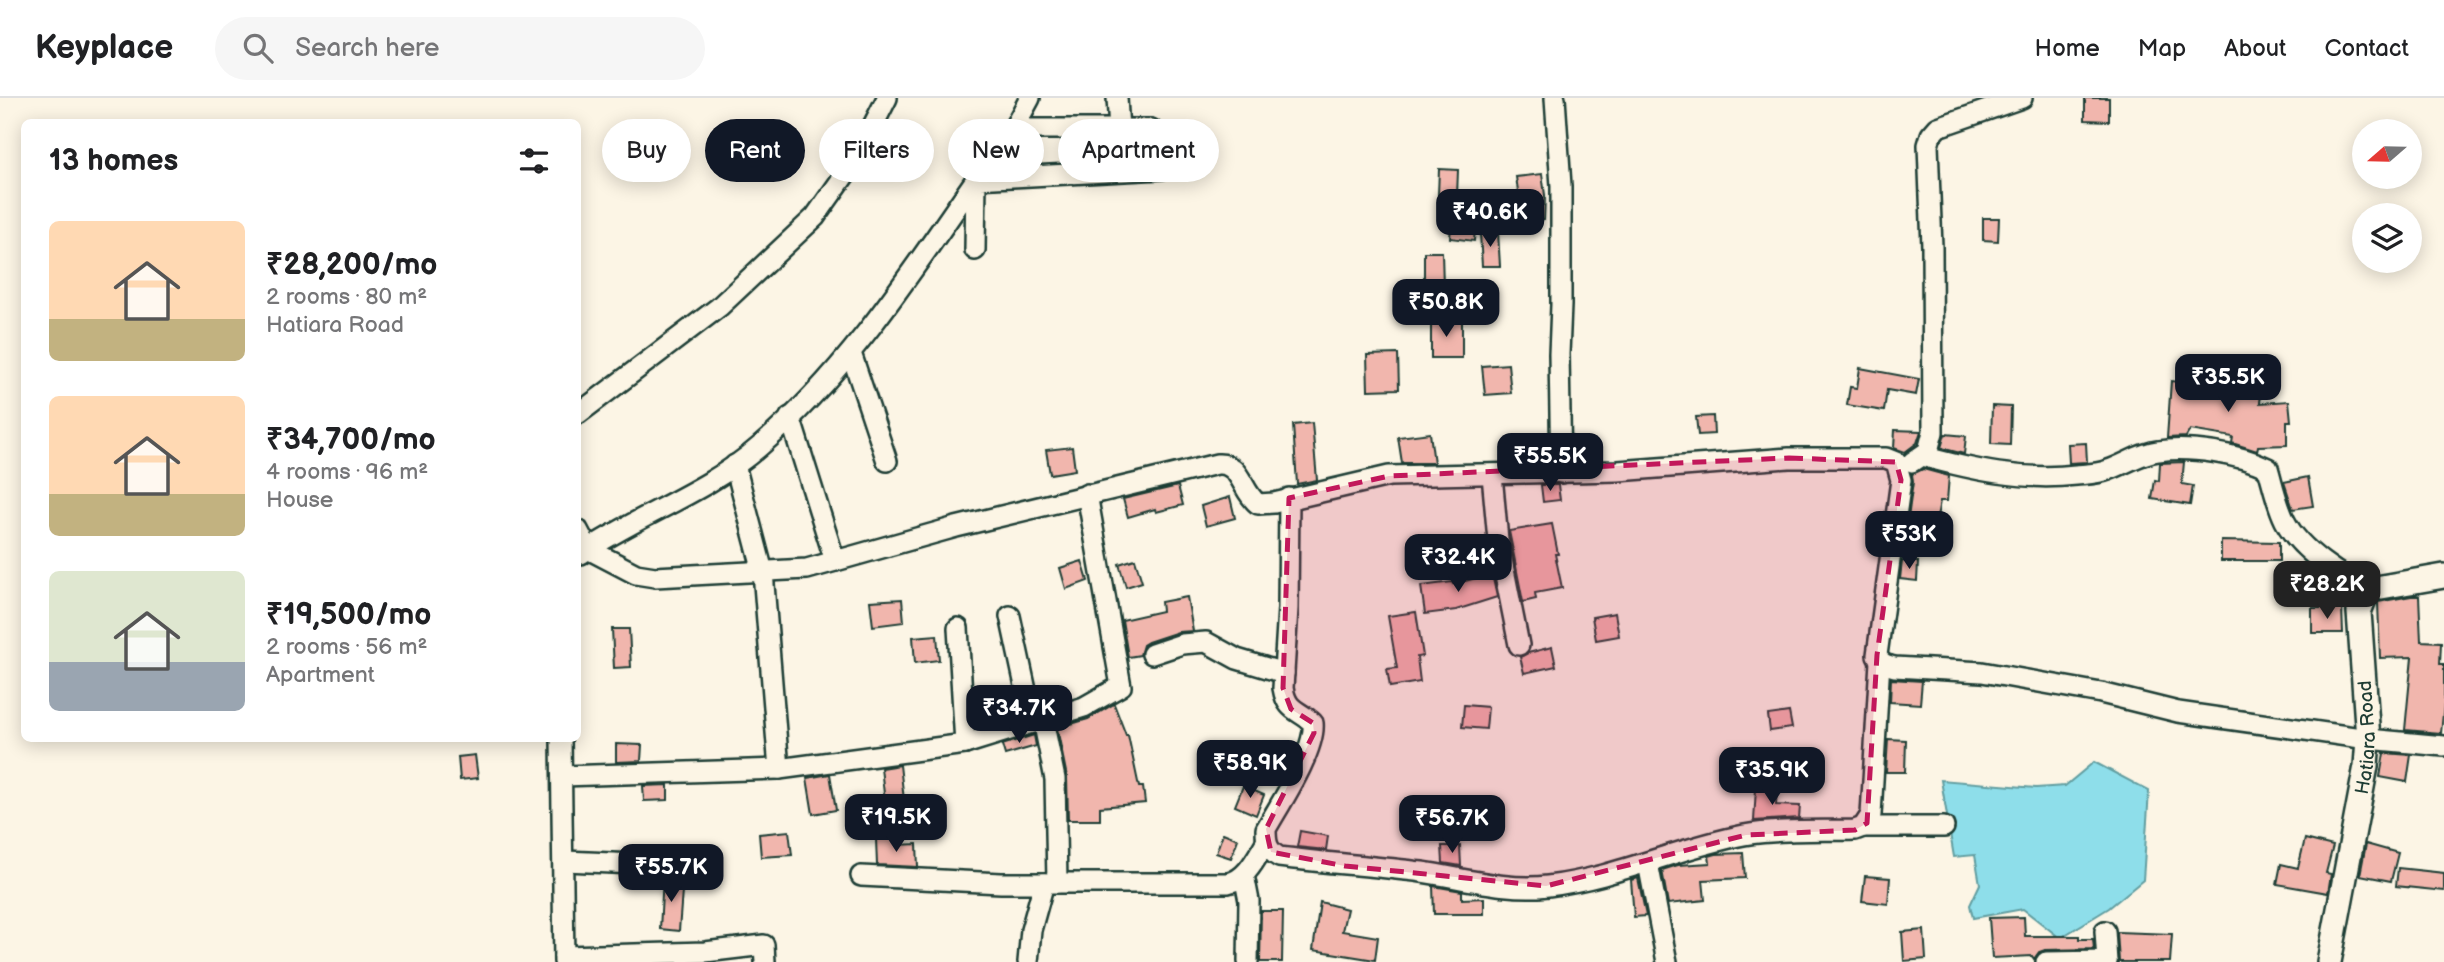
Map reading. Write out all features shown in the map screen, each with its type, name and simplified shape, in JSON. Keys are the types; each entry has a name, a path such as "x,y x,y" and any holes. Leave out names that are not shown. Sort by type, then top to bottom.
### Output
{"street":[{"path":"583,409 719,307 815,217 856,159 887,98"},
{"path":"1019,119 1030,98"},
{"path":"1117,98 1118,119"},
{"path":"1555,98 1562,305 1559,354 1561,473"},
{"path":"1899,469 1922,456 1931,444 1933,432 1932,247 1928,145 1931,135 1938,127 2022,98"},
{"path":"582,544 688,495 758,448 851,353 974,182"},
{"path":"975,250 976,182"},
{"path":"851,353 887,461"},
{"path":"790,417 835,561"},
{"path":"1922,456 1975,470 2014,476 2073,476 2106,471 2157,451 2193,450 2249,459 2268,468 2286,522 2309,551 2351,583 2370,589 2444,576"},
{"path":"582,544 619,567 636,574 655,577 763,572 807,569 956,527 1226,463 1234,466 1250,498 1258,504 1389,476 1618,471 1789,458 1886,458 1896,462 1901,480 1877,654 1880,662 1871,815 1863,827"},
{"path":"735,464 763,572 779,769"},
{"path":"1492,475 1498,540 1519,645"},
{"path":"562,776 779,769 965,744 1084,707 1121,686 1087,494"},
{"path":"1289,498 1285,700 1291,709 1313,723 1314,733 1309,749 1266,830 1266,842 1271,852 1279,857 1420,872 1522,887 1566,883 1746,835 1855,830 1863,827 1944,827"},
{"name":"Hatiara Road","path":"2329,962 2366,766 2368,739 2359,611 2370,589"},
{"path":"1010,616 1055,779 1051,883 1031,930 1028,962"},
{"path":"958,628 965,744"},
{"path":"1152,654 1182,644 1206,642 1237,659 1284,673"},
{"path":"1880,662 1895,667 1982,672 2034,680 2178,712 2368,739 2444,746"},
{"path":"561,742 564,959 705,952 764,945 765,962"},
{"path":"861,876 1051,883 1228,883 1244,875 1266,842"},
{"path":"564,861 708,867"},
{"path":"1648,863 1667,962"},
{"path":"1244,875 1249,901 1248,962"},
{"path":"2046,962 2107,961 2105,931"}],"highlighted area":[{"path":"1789,458 1896,462 1901,480 1877,655 1867,823 1855,830 1746,835 1546,886 1345,866 1271,852 1266,829 1314,733 1313,723 1291,709 1283,688 1289,498 1389,476"}],"water":[{"path":"2094,762 2149,791 2143,880 2109,908 2060,938 2023,909 1973,918 1970,905 1980,884 1975,855 1954,857 1941,780 2036,788 2065,786"}],"building":[{"path":"2085,98 2109,98 2109,121 2085,120"},
{"path":"1439,169 1458,170 1457,196 1438,195"},
{"path":"1542,174 1544,220 1509,221 1508,205 1520,205 1516,177"},
{"path":"1453,204 1477,207 1474,241 1450,238"},
{"path":"1983,218 1999,218 1998,241 1983,240"},
{"path":"1498,232 1500,266 1482,266 1480,233"},
{"path":"1424,252 1442,252 1443,286 1424,286"},
{"path":"1431,320 1462,320 1462,358 1431,358"},
{"path":"1398,354 1399,389 1368,390 1367,355"},
{"path":"1508,364 1511,393 1485,395 1482,366"},
{"path":"1860,368 1919,379 1916,395 1887,390 1884,411 1847,405 1850,387 1857,388"},
{"path":"2171,381 2238,390 2239,383 2262,385 2260,403 2289,401 2291,421 2287,421 2287,445 2258,446 2257,451 2232,443 2233,437 2190,430 2186,437 2167,438"},
{"path":"1992,406 2011,407 2010,445 1991,444"},
{"path":"1713,416 1714,434 1698,435 1696,417"},
{"path":"1312,423 1317,480 1297,484 1293,425"},
{"path":"1895,430 1921,431 1917,443 1905,452 1894,448"},
{"path":"1430,433 1434,463 1402,463 1398,437"},
{"path":"1945,434 1966,436 1964,454 1941,448"},
{"path":"2086,443 2087,462 2069,463 2068,444"},
{"path":"1072,447 1075,470 1050,474 1046,450"},
{"path":"2184,462 2182,484 2193,486 2190,505 2152,499 2155,480 2159,481 2160,463"},
{"path":"1923,469 1949,476 1947,501 1940,501 1933,539 1906,533 1912,474"},
{"path":"2308,477 2313,506 2293,509 2284,482"},
{"path":"1541,485 1558,485 1560,500 1543,502"},
{"path":"1178,486 1183,505 1128,517 1123,499"},
{"path":"1230,497 1235,518 1206,526 1201,506"},
{"path":"1552,524 1562,588 1535,593 1536,599 1523,602 1509,531"},
{"path":"2221,541 2279,542 2279,561 2221,561"},
{"path":"1135,559 1142,582 1126,587 1119,564"},
{"path":"1082,561 1088,581 1066,589 1060,568"},
{"path":"1902,561 1918,562 1917,581 1900,579"},
{"path":"1492,574 1497,597 1456,610 1425,614 1421,586 1453,584"},
{"path":"2419,596 2421,641 2441,642 2444,704 2441,733 2405,730 2412,657 2380,658 2378,602"},
{"path":"1187,597 1193,631 1178,632 1148,642 1143,645 1140,655 1128,657 1122,620 1162,611 1161,602"},
{"path":"902,599 904,622 873,626 870,601"},
{"path":"2312,608 2342,608 2343,633 2312,633"},
{"path":"1416,612 1423,656 1417,657 1420,682 1390,687 1387,669 1397,668 1388,616"},
{"path":"1615,613 1619,636 1596,640 1592,617"},
{"path":"612,629 629,629 631,667 614,668"},
{"path":"937,635 939,660 915,663 913,637"},
{"path":"1552,647 1556,666 1524,673 1520,657"},
{"path":"1891,679 1922,681 1920,704 1890,702"},
{"path":"1114,704 1128,735 1145,803 1100,807 1100,820 1068,820 1067,777 1057,728 1088,719"},
{"path":"1464,705 1488,707 1486,729 1462,727"},
{"path":"1789,712 1792,728 1770,731 1768,715"},
{"path":"1034,735 1036,746 1005,755 1002,745"},
{"path":"1888,739 1906,740 1905,772 1886,772"},
{"path":"616,744 642,745 641,761 616,762"},
{"path":"2384,753 2411,755 2407,782 2380,777"},
{"path":"475,755 478,778 460,780 458,757"},
{"path":"900,765 904,800 885,802 881,768"},
{"path":"830,774 836,810 813,814 807,778"},
{"path":"668,785 668,800 644,801 643,786"},
{"path":"1243,786 1264,795 1256,815 1235,806"},
{"path":"1756,788 1777,789 1776,805 1800,806 1799,818 1754,821"},
{"path":"789,831 792,855 761,857 759,834"},
{"path":"1300,831 1328,836 1326,850 1297,847"},
{"path":"1223,833 1238,839 1231,858 1216,853"},
{"path":"876,839 897,839 897,845 917,844 918,867 877,865"},
{"path":"2305,839 2333,846 2326,873 2331,874 2328,893 2277,884 2281,864 2298,868"},
{"path":"2366,844 2398,853 2391,881 2360,875"},
{"path":"1442,846 1460,846 1461,866 1443,863"},
{"path":"1743,853 1745,878 1703,880 1705,900 1668,904 1662,870 1678,865 1710,863 1709,856 1716,854"},
{"path":"2398,868 2444,873 2444,891 2396,886"},
{"path":"1865,876 1890,878 1888,904 1862,901"},
{"path":"663,877 683,878 679,931 660,929"},
{"path":"1638,878 1646,916 1634,917 1631,880"},
{"path":"1433,886 1462,891 1462,899 1484,898 1484,914 1434,914"},
{"path":"1320,902 1347,909 1342,931 1378,937 1375,960 1313,950"},
{"path":"1261,911 1283,911 1282,962 1260,962"},
{"path":"2024,917 2025,936 2079,936 2079,939 2093,939 2094,949 2045,950 2039,952 2034,959 2032,956 1992,958 1989,918"},
{"path":"1924,930 1926,959 1904,961 1902,932"},
{"path":"2117,932 2172,934 2170,962 2119,962"}]}
